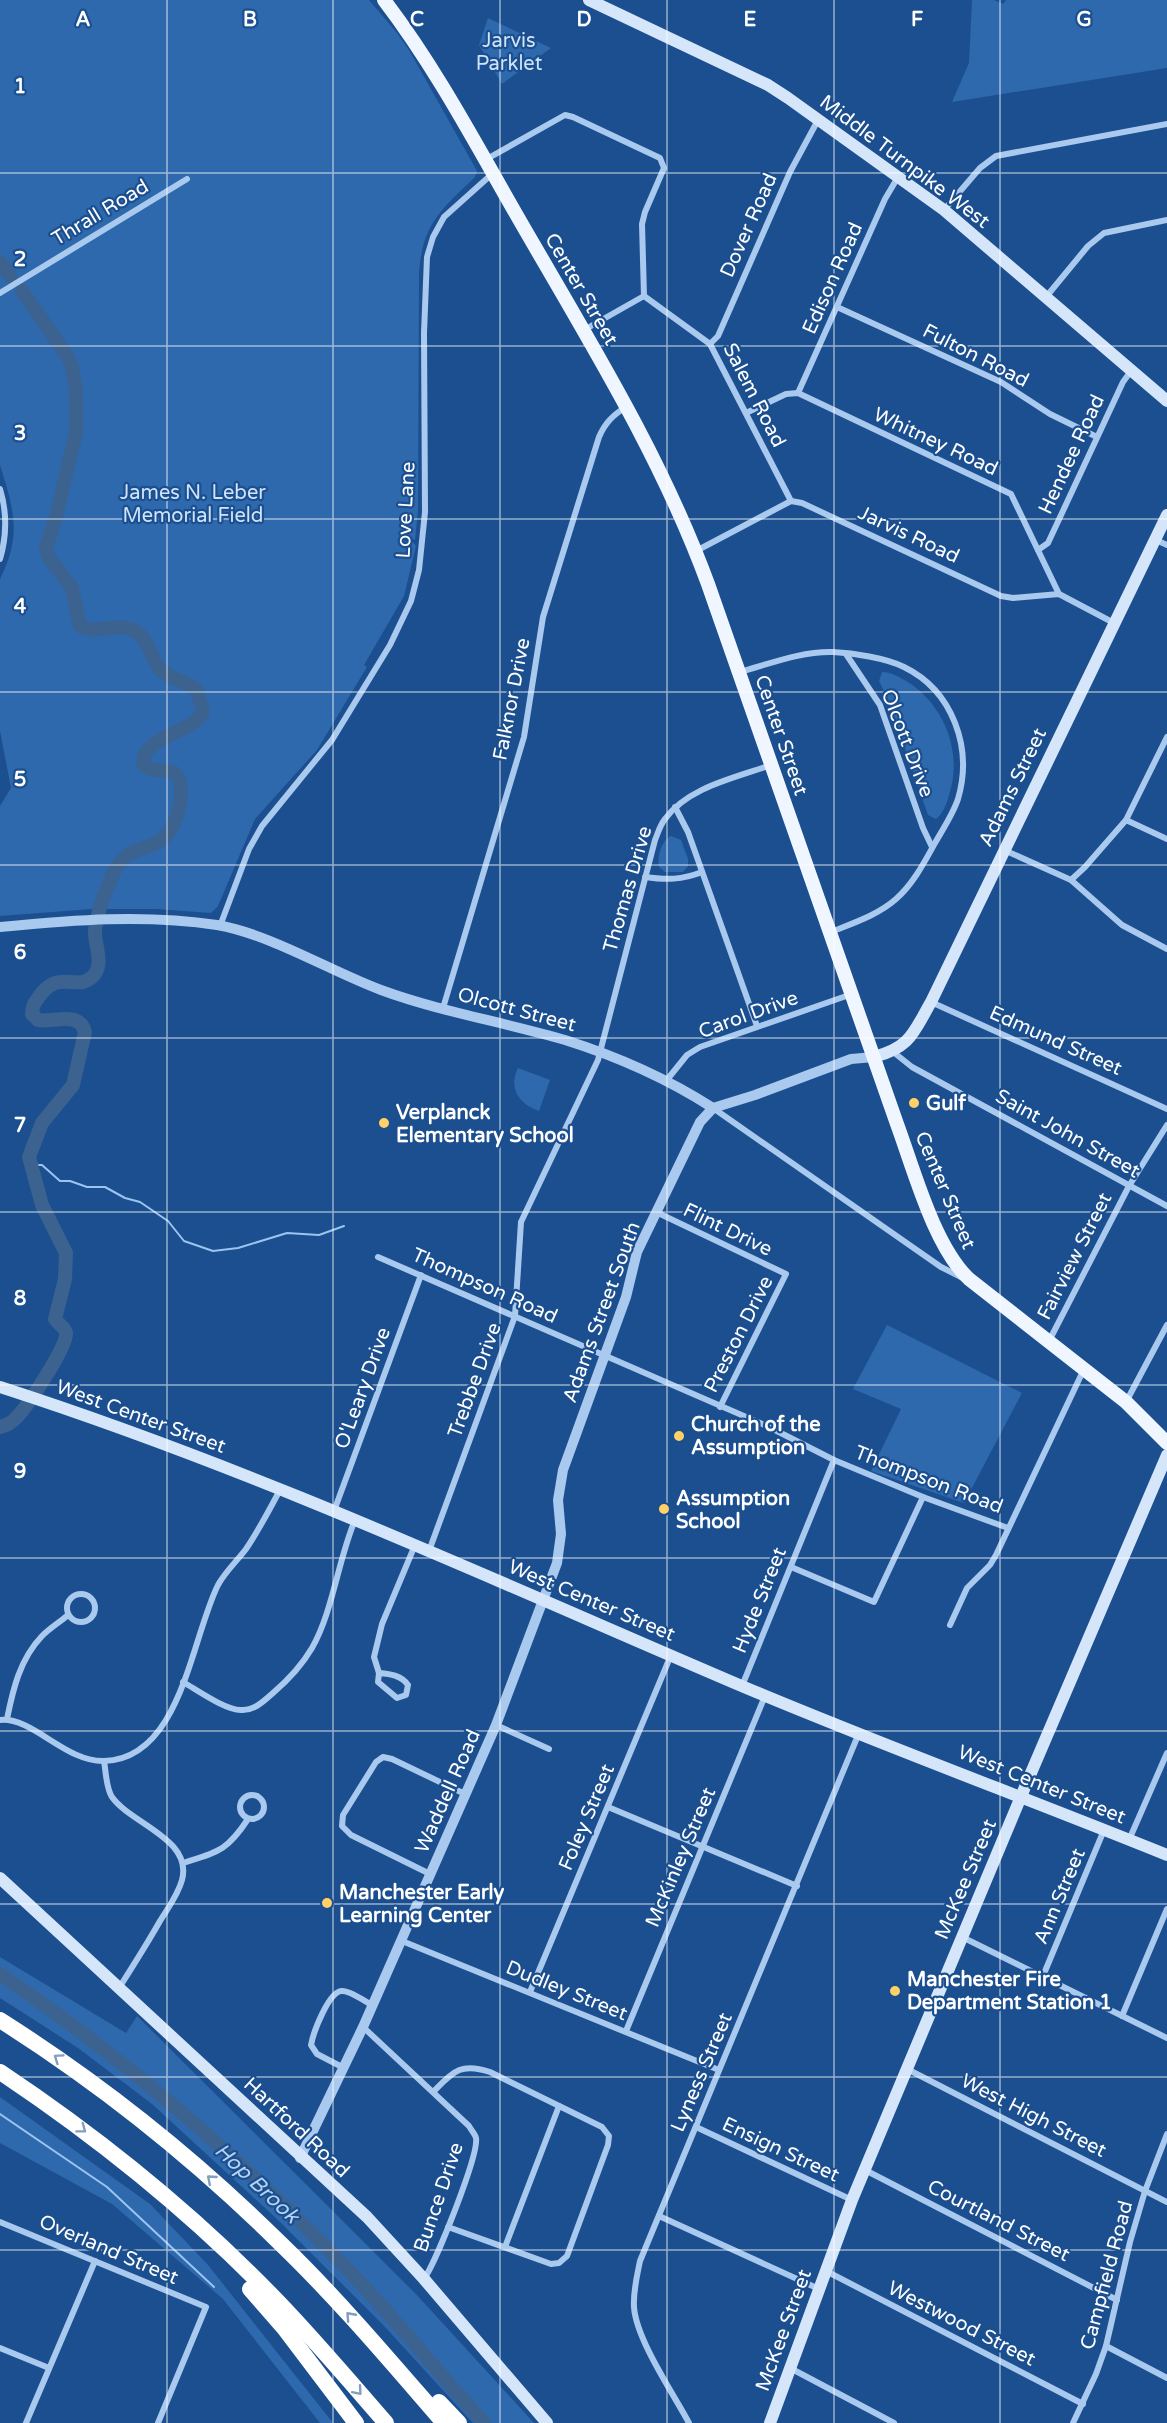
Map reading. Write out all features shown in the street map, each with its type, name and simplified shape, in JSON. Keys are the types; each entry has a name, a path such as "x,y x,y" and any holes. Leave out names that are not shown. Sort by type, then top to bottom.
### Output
{"highway":[{"path":"0,2020 114,2099 203,2172 282,2244 370,2338 444,2423"},
{"path":"0,2072 102,2144 185,2214 282,2306 386,2423"},
{"path":"185,2214 218,2256 285,2328 356,2423"},
{"path":"370,2338 409,2369 459,2423"}],"main road":[{"name":"Center Street","path":"384,0 420,51 485,160 627,407 664,479 695,552 739,672 935,1224 954,1262 972,1282 1126,1402 1167,1443"},
{"name":"Middle Turnpike West","path":"589,0 768,85 944,210 1167,401"},
{"name":"Adams Street","path":"874,1057 892,1052 908,1042 931,1002 1167,515"},
{"name":"West Center Street","path":"0,1387 176,1447 543,1599 765,1696 1167,1855"},
{"name":"McKee Street","path":"770,2423 852,2200 1021,1796 1163,1474 1167,1455"},
{"name":"Hartford Road","path":"0,1878 300,2158 367,2217 424,2279 546,2423"}],"street":[{"path":"485,160 564,115 573,117 660,158 664,168 642,224 644,296 583,330"},
{"name":"Dover Road","path":"710,344 718,336 790,172 818,120"},
{"path":"944,210 980,168 996,156 1167,124"},
{"name":"Love Lane","path":"220,926 249,849 261,826 332,740 390,645 411,601 422,552 425,512 424,333 427,257 433,237 444,217 493,174"},
{"name":"Edison Road","path":"798,393 885,199 898,177"},
{"name":"Thrall Road","path":"0,293 187,179"},
{"path":"1046,297 1088,246 1104,233 1167,220"},
{"name":"Salem Road","path":"644,296 710,344 791,501"},
{"name":"Fulton Road","path":"837,307 1001,382 1050,414 1097,437"},
{"name":"Hendee Road","path":"1038,550 1048,543 1131,370"},
{"path":"746,413 786,394 798,393"},
{"name":"Whitney Road","path":"798,393 1011,494 1059,594"},
{"name":"Falknor Drive","path":"443,1008 524,737 543,617 599,436 605,424 627,407"},
{"path":"0,489 5,509 6,529 0,559"},
{"path":"695,552 791,501"},
{"name":"Jarvis Road","path":"791,501 802,503 1001,596 1013,598 1059,594"},
{"path":"1154,539 1167,545"},
{"path":"1059,594 1114,623"},
{"name":"Olcott Drive","path":"739,672 811,653 834,652 884,660 904,667 935,692 948,707 957,726 963,749 962,779 957,801 933,847 896,900 877,912 831,932"},
{"name":"Olcott Drive","path":"846,654 880,705 923,828 933,847"},
{"path":"1071,880 1126,820 1167,737"},
{"name":"Thomas Drive","path":"600,1052 655,840 663,821 675,807 696,792 772,765"},
{"path":"675,807 688,832 757,1026"},
{"path":"1126,820 1167,839"},
{"path":"1004,850 1071,880 1122,925 1167,949"},
{"path":"645,877 661,880 685,879 702,872"},
{"name":"Olcott Street","path":"0,927 111,918 173,919 220,926 253,936 380,990 600,1052 666,1081 713,1108 941,1267 972,1282"},
{"name":"Carol Drive","path":"666,1081 687,1055 700,1047 852,994"},
{"name":"Edmund Street","path":"931,1002 1167,1108"},
{"name":"Trebbe Drive","path":"429,1551 515,1316 521,1222 600,1052"},
{"name":"Saint John Street","path":"892,1052 912,1067 1167,1206"},
{"path":"713,1108 755,1095 851,1059 874,1057"},
{"name":"Adams Street South","path":"543,1599 560,1550 558,1500 563,1470 626,1297 637,1252 702,1117 713,1108"},
{"name":"Fairview Street","path":"1049,1342 1129,1186 1167,1125"},
{"name":"Flint Drive","path":"656,1212 786,1274"},
{"name":"Thompson Road","path":"378,1257 769,1427 834,1460 923,1497 1008,1527"},
{"name":"Preston Drive","path":"720,1407 786,1274"},
{"name":"O'Leary Drive","path":"334,1511 421,1275"},
{"path":"1126,1402 1167,1325"},
{"name":"Thompson Road","path":"950,1625 967,1588 990,1565 1084,1369"},
{"name":"Hyde Street","path":"742,1686 834,1460"},
{"path":"68,1615 41,1636 25,1659 14,1684 4,1720 26,1726 86,1759 104,1761 126,1757 142,1748 159,1732 172,1710 210,1601 220,1582 265,1519 280,1490"},
{"path":"790,1567 874,1602 923,1497"},
{"path":"183,1682 222,1704 241,1710 258,1706 287,1681 312,1648 327,1609 345,1542 355,1520"},
{"path":"379,1673 392,1674 405,1681 408,1685 406,1695 400,1699 389,1693 378,1682 379,1673 374,1657 377,1640 415,1545"},
{"path":"86,1595 94,1603 94,1613 88,1620 79,1622 68,1615 67,1605 74,1596 86,1595"},
{"name":"Waddell Road","path":"300,2158 373,2006 496,1725 543,1599"},
{"name":"Foley Street","path":"530,1992 671,1655"},
{"name":"McKinley Street","path":"626,2031 765,1696"},
{"path":"496,1725 549,1749"},
{"name":"Lyness Street","path":"689,2423 640,2334 634,2309 634,2286 640,2261 859,1733"},
{"path":"1129,1840 1167,1753"},
{"path":"430,1874 351,1834 342,1826 343,1815 376,1762 383,1757 465,1794"},
{"path":"104,1761 110,1794 122,1810 161,1835 176,1849 183,1863 183,1879 176,1896 119,1989"},
{"path":"258,1796 263,1802 264,1810 259,1818 248,1819 242,1814 240,1804 245,1797 258,1796"},
{"path":"608,1807 797,1886"},
{"path":"183,1863 219,1852 234,1840 248,1819"},
{"name":"Ann Street","path":"1043,1976 1104,1830"},
{"path":"1122,2016 1167,1909"},
{"path":"962,1937 1167,2038"},
{"name":"Dudley Street","path":"402,1941 719,2070"},
{"path":"344,2068 317,2054 311,2045 313,2034 331,1998 337,1992 344,1991 373,2006"},
{"name":"Bunce Drive","path":"363,2027 469,2126 476,2137 475,2151 448,2227 424,2279"},
{"path":"433,2092 452,2073 462,2068 475,2067 490,2072 602,2127 609,2136 608,2145 567,2256 559,2263 551,2264 448,2227"},
{"name":"West High Street","path":"907,2068 1167,2202"},
{"path":"506,2247 559,2106"},
{"name":"Ensign Street","path":"696,2127 852,2200"},
{"name":"Campfield Road","path":"1073,2423 1106,2346 1130,2242 1145,2191 1167,2134"},
{"name":"Courtland Street","path":"865,2170 1117,2300"},
{"path":"659,2216 819,2289"},
{"name":"Overland Street","path":"0,2222 206,2307 158,2423"},
{"path":"26,2423 95,2261"},
{"name":"Westwood Street","path":"826,2271 1083,2404"},
{"path":"1106,2346 1167,2378"},
{"path":"0,2348 49,2368"},
{"path":"790,2368 894,2423"}],"green space":[{"name":"James N. Leber Memorial Field","path":"0,0 369,0 409,50 477,171 475,177 435,219 424,242 421,257 418,510 415,540 401,535 400,540 413,542 416,546 404,596 364,665 367,667 317,750 255,819 218,906 211,913 156,909 92,909 0,916 0,806 11,788 0,731 0,579 11,549 14,522 0,465"},
{"path":"972,0 994,0 1003,4 1006,0 1167,0 1167,68 952,102 969,63"},
{"name":"Jarvis Parklet","path":"488,18 551,48 502,84 479,45"},
{"path":"882,672 899,677 921,692 941,717 948,732 954,763 953,779 946,805 936,819 928,815 889,702 879,681"},
{"path":"671,836 681,840 688,859 688,866 683,872 665,872 659,867 660,850"},
{"path":"518,1068 550,1080 539,1111 526,1104 517,1094 514,1082"},
{"path":"887,1325 1022,1393 964,1503 871,1471 901,1409 853,1389"},
{"path":"0,1957 126,2033 137,2016 416,2294 534,2423 473,2423 385,2327 277,2219 152,2104 78,2048 0,1998"},
{"path":"0,2097 150,2204 208,2265 333,2423 320,2423 223,2299 112,2204 0,2143"}],"waterway":[{"path":"0,262 10,276"},
{"path":"0,1427 14,1420 29,1402 54,1363 66,1333 55,1319 65,1279 66,1253 42,1205 29,1157 42,1123 73,1085 85,1032 82,1025 71,1019 38,1020 32,1014 33,1007 46,989 53,984 85,981 91,978 98,968 96,923 113,874 128,855 165,837 176,819 180,805 181,792 177,775 173,772 149,768 143,764 145,754 160,740 192,724 203,710 196,689 164,673 156,664 145,641 136,632 118,627 92,629 80,626 72,588 49,558 46,548 56,517 76,432 76,392 68,357 22,291"},
{"path":"30,1165 42,1165 60,1181 70,1181 87,1187 105,1187 125,1198 140,1202 168,1221 184,1241 213,1251 238,1248 287,1233 319,1235 344,1226"},
{"name":"Hop Brook","path":"0,1974 94,2042 139,2078 270,2192 369,2292 484,2423"},
{"path":"0,2114 107,2187 214,2287"}],"place":[{"name":"Gulf","path":"914,1103"},
{"name":"Verplanck Elementary School","path":"384,1123"},
{"name":"Church of the Assumption","path":"679,1436"},
{"name":"Assumption School","path":"664,1509"},
{"name":"Manchester Early Learning Center","path":"327,1903"},
{"name":"Manchester Fire Department Station 1","path":"895,1991"}]}
